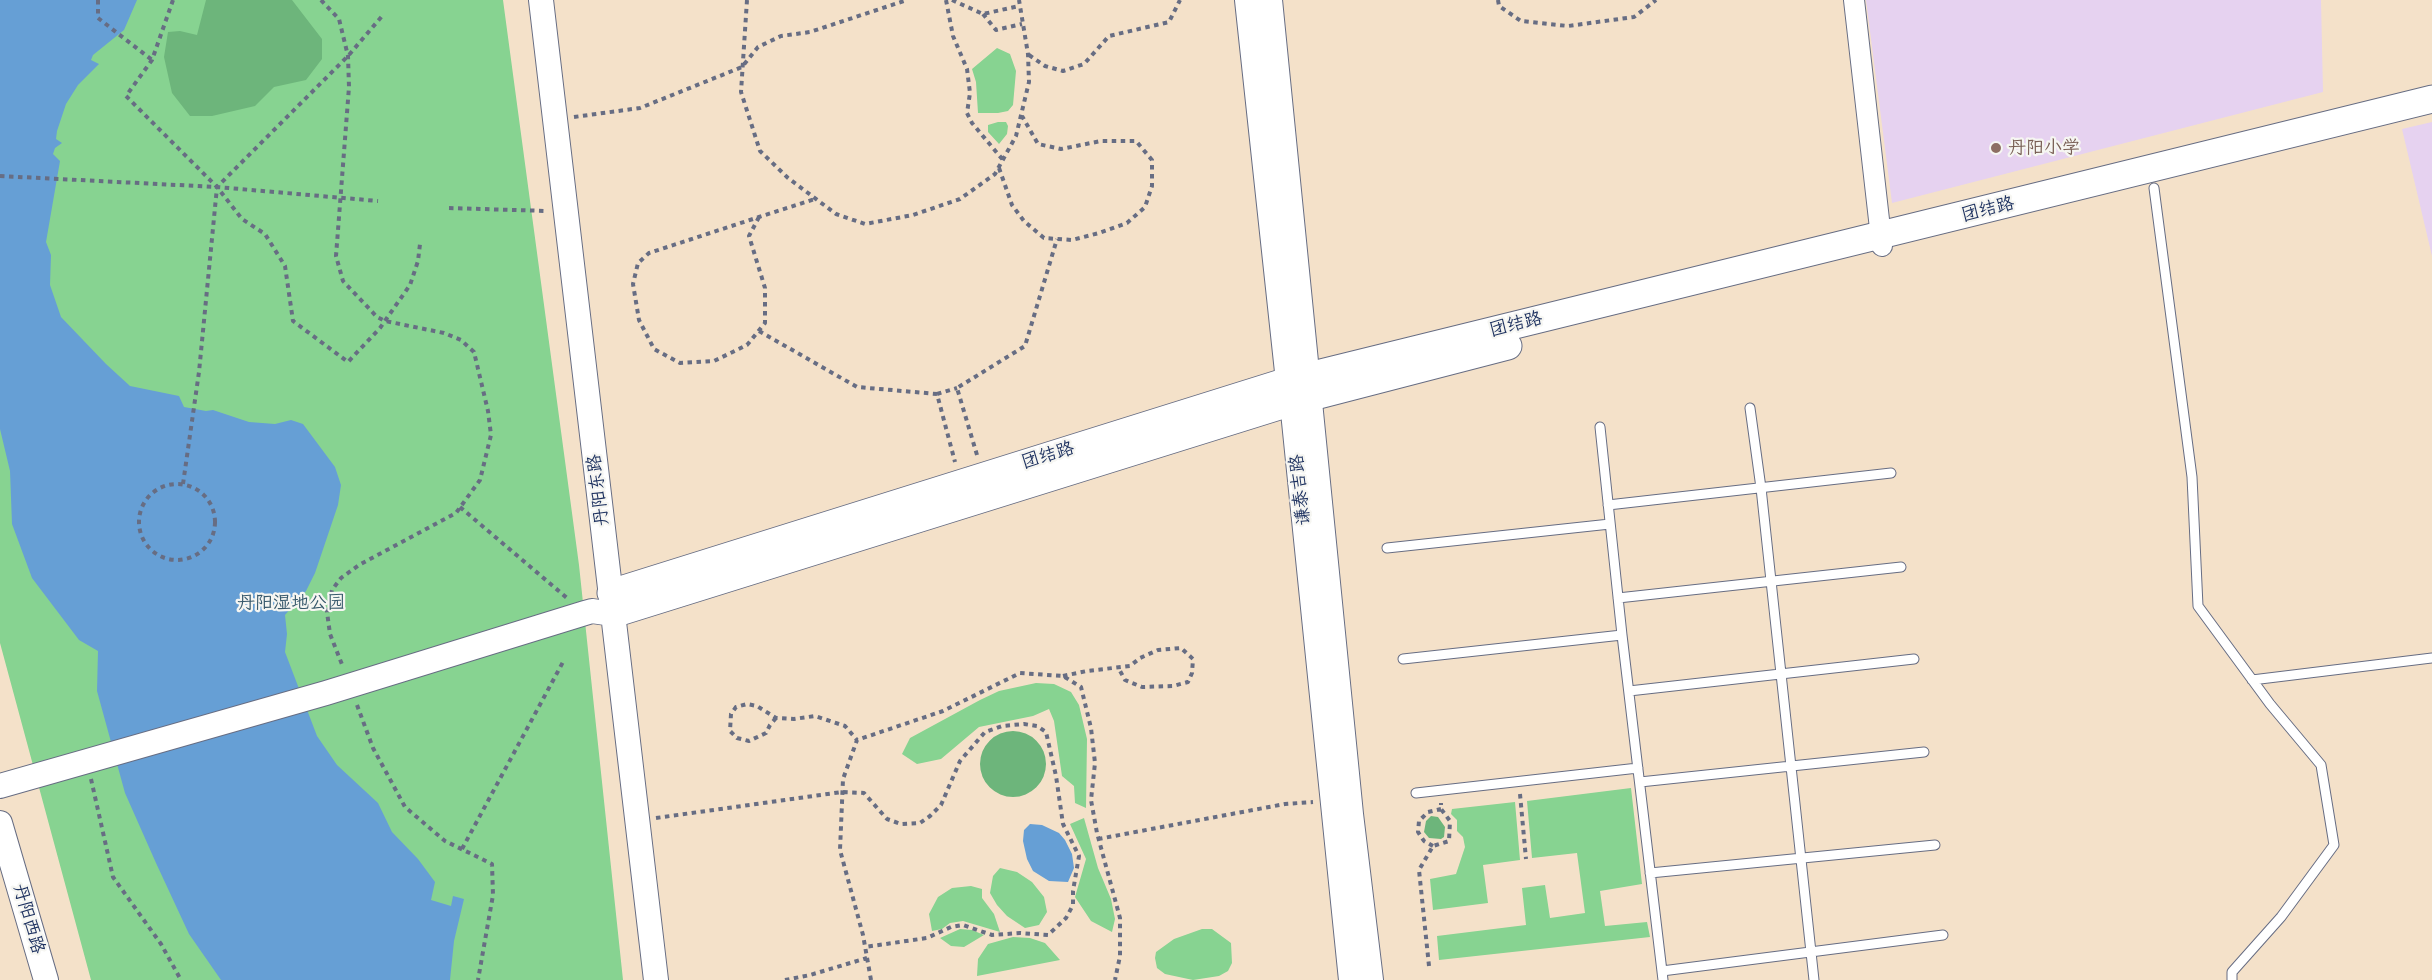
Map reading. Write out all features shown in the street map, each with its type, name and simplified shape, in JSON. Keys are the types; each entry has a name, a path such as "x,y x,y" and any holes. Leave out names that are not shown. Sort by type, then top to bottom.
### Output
{"main road":[{"name":"团结路","path":"600,608 972,480 1299,389 1882,242 2432,99"},
{"name":"团结路","path":"1882,242 2154,188 2432,118"},
{"name":"团结路","path":"600,608 1299,389"}],"street":[{"name":"丹阳东路","path":"541,0 566,212 600,608 637,820 656,980"},
{"name":"谦泰吉路","path":"1247,0 1299,389 1371,980"},
{"name":"谦泰吉路","path":"1270,0 1331,800 1351,980"},
{"path":"1854,0 1882,242"},
{"path":"0,786 350,686 600,608"},
{"name":"丹阳西路","path":"0,823 46,980"}],"lane":[{"path":"2154,188 2192,477 2198,606 2252,680 2321,765 2334,844 2281,917 2232,972 2232,980"},
{"path":"1750,408 1761,488 1815,980"},
{"path":"1600,427 1663,976 1943,935"},
{"path":"1608,505 1891,473"},
{"path":"1387,548 1610,524"},
{"path":"1618,598 1901,567"},
{"path":"1403,659 1622,634"},
{"path":"2252,680 2432,658"},
{"path":"1629,691 1781,672 1914,659"},
{"path":"1640,782 1924,752"},
{"path":"1416,793 1638,768"},
{"path":"1650,873 1935,845"}],"path":[{"path":"98,0 98,18 152,60"},
{"path":"173,0 152,60 126,96 217,187 242,219 265,234 285,266 293,321 348,362 385,321 410,285 418,261 420,244"},
{"path":"321,0 339,19 348,56 350,87 339,197 339,239 336,256 343,280 364,304 385,321 444,333 461,339 474,352 491,435 480,480 456,513 359,565 341,578 332,590 327,612 330,633 373,748 405,807 445,841 492,864 493,895 478,980"},
{"path":"747,0 741,92 760,151 788,178 836,214 865,224 913,215 960,199 996,174 1016,136 1029,82 1028,54 1019,0"},
{"path":"555,120 640,108 742,67 758,47 781,36 810,32 907,0"},
{"path":"946,0 953,36 967,69 970,93 967,113 972,123 1003,160"},
{"path":"952,0 983,14 996,30 1023,24"},
{"path":"1028,54 1045,66 1063,71 1084,64 1109,36 1168,22 1180,0"},
{"path":"1498,0 1498,6 1521,21 1568,26 1634,17 1656,0"},
{"path":"983,14 1019,6"},
{"path":"183,484 194,413 217,187 348,56 383,15"},
{"path":"999,168 1012,205 1024,221 1044,238 1072,240 1127,223 1145,207 1152,186 1152,160 1136,141 1101,141 1060,149 1038,144 1021,115"},
{"path":"0,176 217,187 378,201"},
{"path":"759,217 749,236 765,288 765,323 759,331 747,345 714,361 680,363 654,349 639,320 633,284 638,263 649,253 759,217 816,199"},
{"path":"449,207 566,212"},
{"path":"759,331 857,387 937,394 957,388 1025,346 1057,239"},
{"path":"957,388 972,480"},
{"path":"937,394 972,480"},
{"path":"170,484 183,484 195,488 205,496 212,507 215,519 214,531 201,552 190,558 177,560 154,553 145,544 140,532 140,513 148,496 158,488 170,484"},
{"path":"460,507 600,608"},
{"path":"857,740 943,711 1020,673 1063,676 1087,671 1119,669 1130,666 1140,658 1158,650 1181,648 1193,659 1192,673 1188,682 1173,686 1142,687 1125,680 1119,669"},
{"path":"462,849 563,662"},
{"path":"1063,676 1081,687 1091,728 1095,763 1091,800 1098,838 1120,918 1120,956 1115,980"},
{"path":"776,718 766,733 749,741 737,738 730,731 731,714 736,708 747,704 758,706 776,718 794,719 816,716 845,726 857,740"},
{"path":"637,820 842,792 864,793 887,819 901,824 920,823 941,805 960,762 985,732 1002,726 1024,724 1037,726 1046,732 1050,741 1063,824 1080,856 1073,891 1073,905 1066,918 1048,935 1020,933 992,935 963,925 951,927 927,938 865,947"},
{"path":"857,740 843,779 840,850 865,947 871,980"},
{"path":"87,762 113,877 161,944 181,980"},
{"path":"1519,782 1526,859"},
{"path":"1429,966 1419,870 1432,846 1449,841 1450,821 1441,808 1440,790"},
{"path":"1098,838 1284,804 1331,800"},
{"path":"1432,846 1424,841 1418,832 1419,821 1428,812 1441,808"},
{"path":"785,980 867,958"}],"shaded area":[{"name":"丹阳小学","path":"1866,0 2321,0 2323,92 1892,203"},
{"path":"2432,122 2432,256 2402,129"}],"green space":[{"name":"丹阳湿地公园","path":"0,0 503,0 579,565 623,980 91,980 0,643"},
{"path":"206,0 292,0 322,39 322,59 306,80 274,87 255,106 212,116 190,116 172,93 164,57 168,32 180,31 197,35"},
{"path":"997,48 1010,54 1016,71 1013,105 1008,111 978,113 976,82 972,69"},
{"path":"1006,122 1008,126 1007,134 999,144 988,132 988,125"},
{"path":"1036,683 1054,684 1071,692 1079,705 1087,739 1086,808 1075,803 1074,786 1062,776 1054,721 1049,709 1033,716 979,727 941,759 917,764 902,754 910,738 980,700 999,691"},
{"path":"1006,731 1020,731 1032,736 1041,745 1046,764 1044,777 1037,788 1020,797 1006,797 994,792 985,783 980,771 980,757 985,745 994,736"},
{"path":"1631,788 1642,884 1600,891 1605,926 1647,922 1650,937 1439,960 1437,936 1526,925 1522,888 1545,885 1550,918 1585,913 1577,853 1532,858 1527,801"},
{"path":"1515,802 1520,860 1483,865 1488,903 1433,910 1430,879 1456,874 1465,847 1463,837 1457,831 1457,820 1451,814 1452,809"},
{"path":"1431,816 1438,817 1445,827 1444,837 1441,839 1429,838 1424,832 1426,821"},
{"path":"1084,818 1098,868 1111,899 1115,919 1112,932 1091,921 1075,897 1086,859 1070,824"},
{"path":"1000,868 1017,872 1032,882 1044,897 1047,912 1039,925 1025,928 1007,916 997,905 990,893 993,876"},
{"path":"971,886 982,889 982,898 994,914 1000,932 963,921 950,923 942,929 932,931 929,914 938,897 952,888"},
{"path":"960,929 972,930 984,935 964,947 951,946 940,938"},
{"path":"1202,929 1212,929 1231,943 1232,963 1228,971 1219,976 1193,980 1165,974 1157,968 1156,952 1174,939"},
{"path":"1013,937 1030,938 1045,943 1060,960 977,976 978,959 988,944"}],"water":[{"path":"0,0 137,0 124,30 93,55 91,60 99,64 78,85 66,104 57,131 56,139 62,143 55,148 53,154 60,161 46,242 51,255 50,285 61,317 130,386 179,396 184,407 213,410 249,422 275,424 291,420 303,424 335,467 341,485 338,505 315,573 306,591 285,615 287,634 285,652 317,736 337,765 378,803 392,832 418,859 435,882 431,900 451,906 453,896 464,899 454,941 450,980 221,980 189,934 156,863 125,793 97,691 98,651 79,640 32,578 12,524 10,471 0,429"},
{"path":"1030,824 1042,825 1059,833 1065,840 1072,854 1074,868 1068,882 1049,881 1033,871 1027,859 1023,841 1024,830"}],"place":[{"name":"丹阳小学","path":"1996,148"}]}
